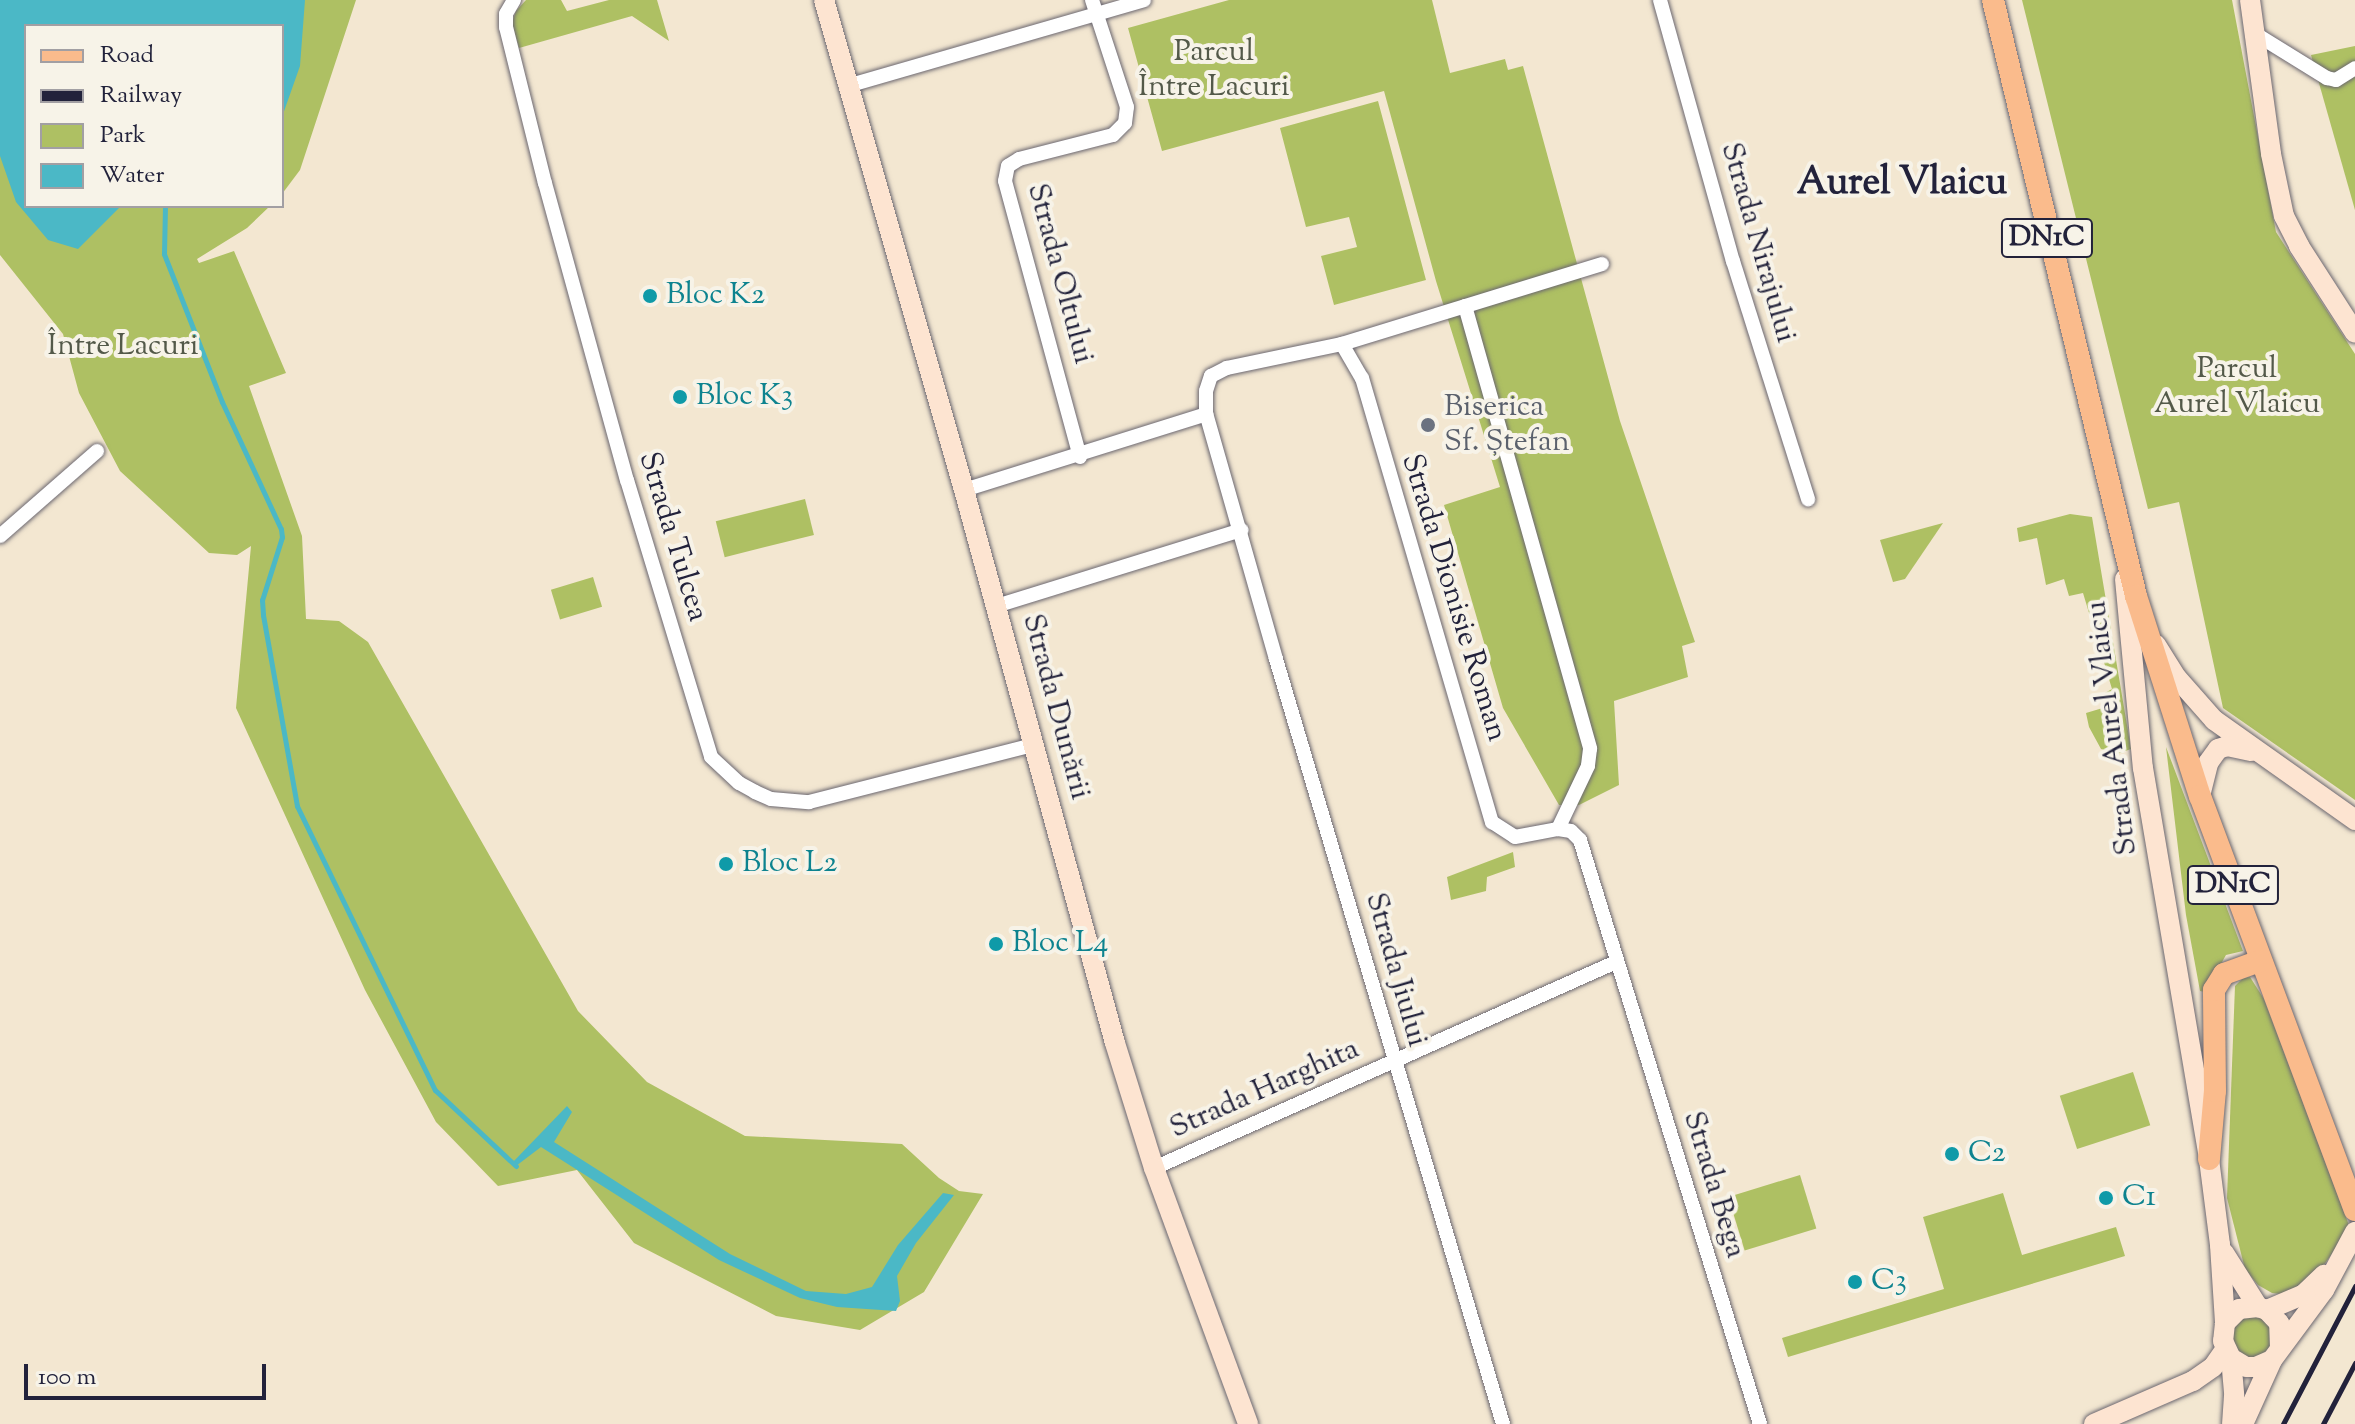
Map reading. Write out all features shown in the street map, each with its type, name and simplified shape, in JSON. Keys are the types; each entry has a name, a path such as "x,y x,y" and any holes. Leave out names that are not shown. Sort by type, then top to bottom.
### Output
{"main road":[{"name":"Strada Aurel Vlaicu","path":"1993,0 2147,632"},
{"name":"DN1C","path":"2147,632 2200,796 2355,1210"},
{"path":"2209,1159 2215,1091 2214,990 2224,974 2260,961"}],"street":[{"name":"Strada Tulcea","path":"514,0 506,14 506,27 545,183 627,480 711,757 739,783 755,792 771,799 809,802 1033,745"},
{"name":"Strada Dunării","path":"824,0 964,490 1115,1043 1154,1168 1248,1424"},
{"path":"847,86 1093,6 1144,0"},
{"name":"Strada Nirajului","path":"1660,0 1733,261 1808,499"},
{"path":"2250,0 2284,216 2299,246 2355,333"},
{"name":"Strada Oltului","path":"1080,457 1005,181 1008,166 1019,159 1113,135 1125,123 1127,107 1093,6"},
{"path":"2254,33 2327,78 2336,80 2355,68"},
{"path":"964,490 1080,457 1206,414 1207,383 1218,372 1317,347 1342,344 1602,264"},
{"path":"1465,306 1590,749 1588,766 1558,829 1571,831 1580,840 1616,962"},
{"name":"Strada Dionisie Roman","path":"1342,344 1362,378 1492,822 1515,837 1558,829"},
{"name":"Strada Jiului","path":"1206,414 1503,1424"},
{"path":"0,536 97,451"},
{"path":"996,606 1241,530"},
{"name":"Strada Aurel Vlaicu","path":"2121,535 2143,768 2209,1159 2220,1245 2225,1323"},
{"path":"2147,632 2197,703 2257,753 2355,820"},
{"path":"2200,796 2208,763 2218,749 2236,747 2257,753"},
{"name":"Strada Harghita","path":"1154,1168 1616,962"},
{"name":"Strada Bega","path":"1616,962 1760,1424"},
{"path":"2243,1424 2276,1354 2322,1293 2355,1232"},
{"name":"Strada Aurel Vlaicu","path":"2220,1245 2236,1277 2263,1308"},
{"path":"2232,1424 2234,1396 2222,1332 2225,1323 2239,1309 2263,1308 2307,1292 2345,1252"},
{"path":"2263,1308 2279,1323 2276,1354"},
{"path":"2228,1354 2246,1367 2276,1354"},
{"path":"2094,1424 2193,1381 2228,1354"}],"green space":[{"name":"Între Lacuri","path":"0,0 356,0 300,170 284,191 284,24 24,24 24,208 268,208 247,228 197,259 199,263 234,251 286,373 249,386 302,536 306,619 339,621 368,642 578,1011 647,1082 745,1136 902,1144 939,1178 959,1191 983,1194 924,1292 860,1330 776,1316 634,1243 577,1170 498,1186 436,1122 365,990 236,708 251,546 237,555 209,553 120,471 79,393 63,334 0,255"},
{"path":"526,0 561,0 567,11 609,0 657,0 669,41 632,16 519,48 512,23 516,11"},
{"name":"Parcul Între Lacuri","path":"1229,0 1432,0 1450,73 1505,59 1508,70 1523,66 1620,421 1695,642 1682,646 1688,677 1614,701 1619,785 1579,805 1559,805 1503,708 1444,505 1500,487 1436,281 1384,91 1162,151 1128,28"},
{"name":"Parcul Aurel Vlaicu","path":"2022,0 2232,0 2276,232 2355,354 2355,800 2223,708 2179,502 2148,509"},
{"path":"2355,46 2355,210 2311,55"},
{"path":"1378,101 1426,280 1334,305 1321,256 1357,247 1349,217 1306,227 1280,128"},
{"path":"805,499 814,535 725,557 716,521"},
{"path":"2070,514 2092,517 2131,749 2117,754 2101,749 2089,727 2086,713 2106,707 2103,694 2112,689 2083,593 2069,596 2064,579 2046,585 2037,538 2019,542 2017,528"},
{"path":"1943,523 1905,579 1893,582 1880,540"},
{"path":"593,577 602,607 560,620 551,590"},
{"path":"2166,747 2243,951 2226,955 2205,992 2200,991 2186,915"},
{"path":"1513,852 1515,867 1487,877 1486,891 1451,900 1447,877"},
{"path":"2250,977 2264,999 2350,1228 2319,1272 2290,1295 2272,1293 2258,1285 2245,1269 2227,1198 2235,986 2243,978"},
{"path":"2133,1072 2150,1125 2077,1149 2060,1096"},
{"path":"1800,1175 1816,1229 1745,1250 1728,1197"},
{"path":"2003,1193 2022,1255 2116,1227 2125,1256 1788,1357 1782,1338 1944,1289 1923,1217"},
{"path":"2255,1312 2277,1333 2263,1360 2239,1358 2229,1328 2234,1321"}],"water":[{"path":"0,0 305,0 300,66 284,111 284,24 24,24 24,208 119,208 78,249 48,240 16,202 0,156"},
{"path":"567,1106 572,1112 554,1142 730,1254 806,1291 846,1294 872,1287 898,1245 943,1193 954,1195 916,1243 897,1276 900,1301 896,1311 837,1307 800,1298 719,1260 541,1147 516,1166 513,1162"}],"waterway":[{"path":"165,208 164,254 222,402 281,529 282,537 262,600 297,806 435,1090 516,1166"}],"railway":[{"path":"2283,1424 2355,1286"},
{"path":"2323,1424 2355,1363"}],"place":[{"name":"Bloc K2","path":"650,296"},
{"name":"Bloc K3","path":"680,397"},
{"name":"Biserica Sf. Ștefan","path":"1428,425"},
{"name":"Bloc L2","path":"726,864"},
{"name":"Bloc L4","path":"996,944"},
{"name":"C2","path":"1952,1154"},
{"name":"C1","path":"2106,1198"},
{"name":"C3","path":"1855,1282"}],"district":[{"name":"Aurel Vlaicu","path":"1902,185"}]}
